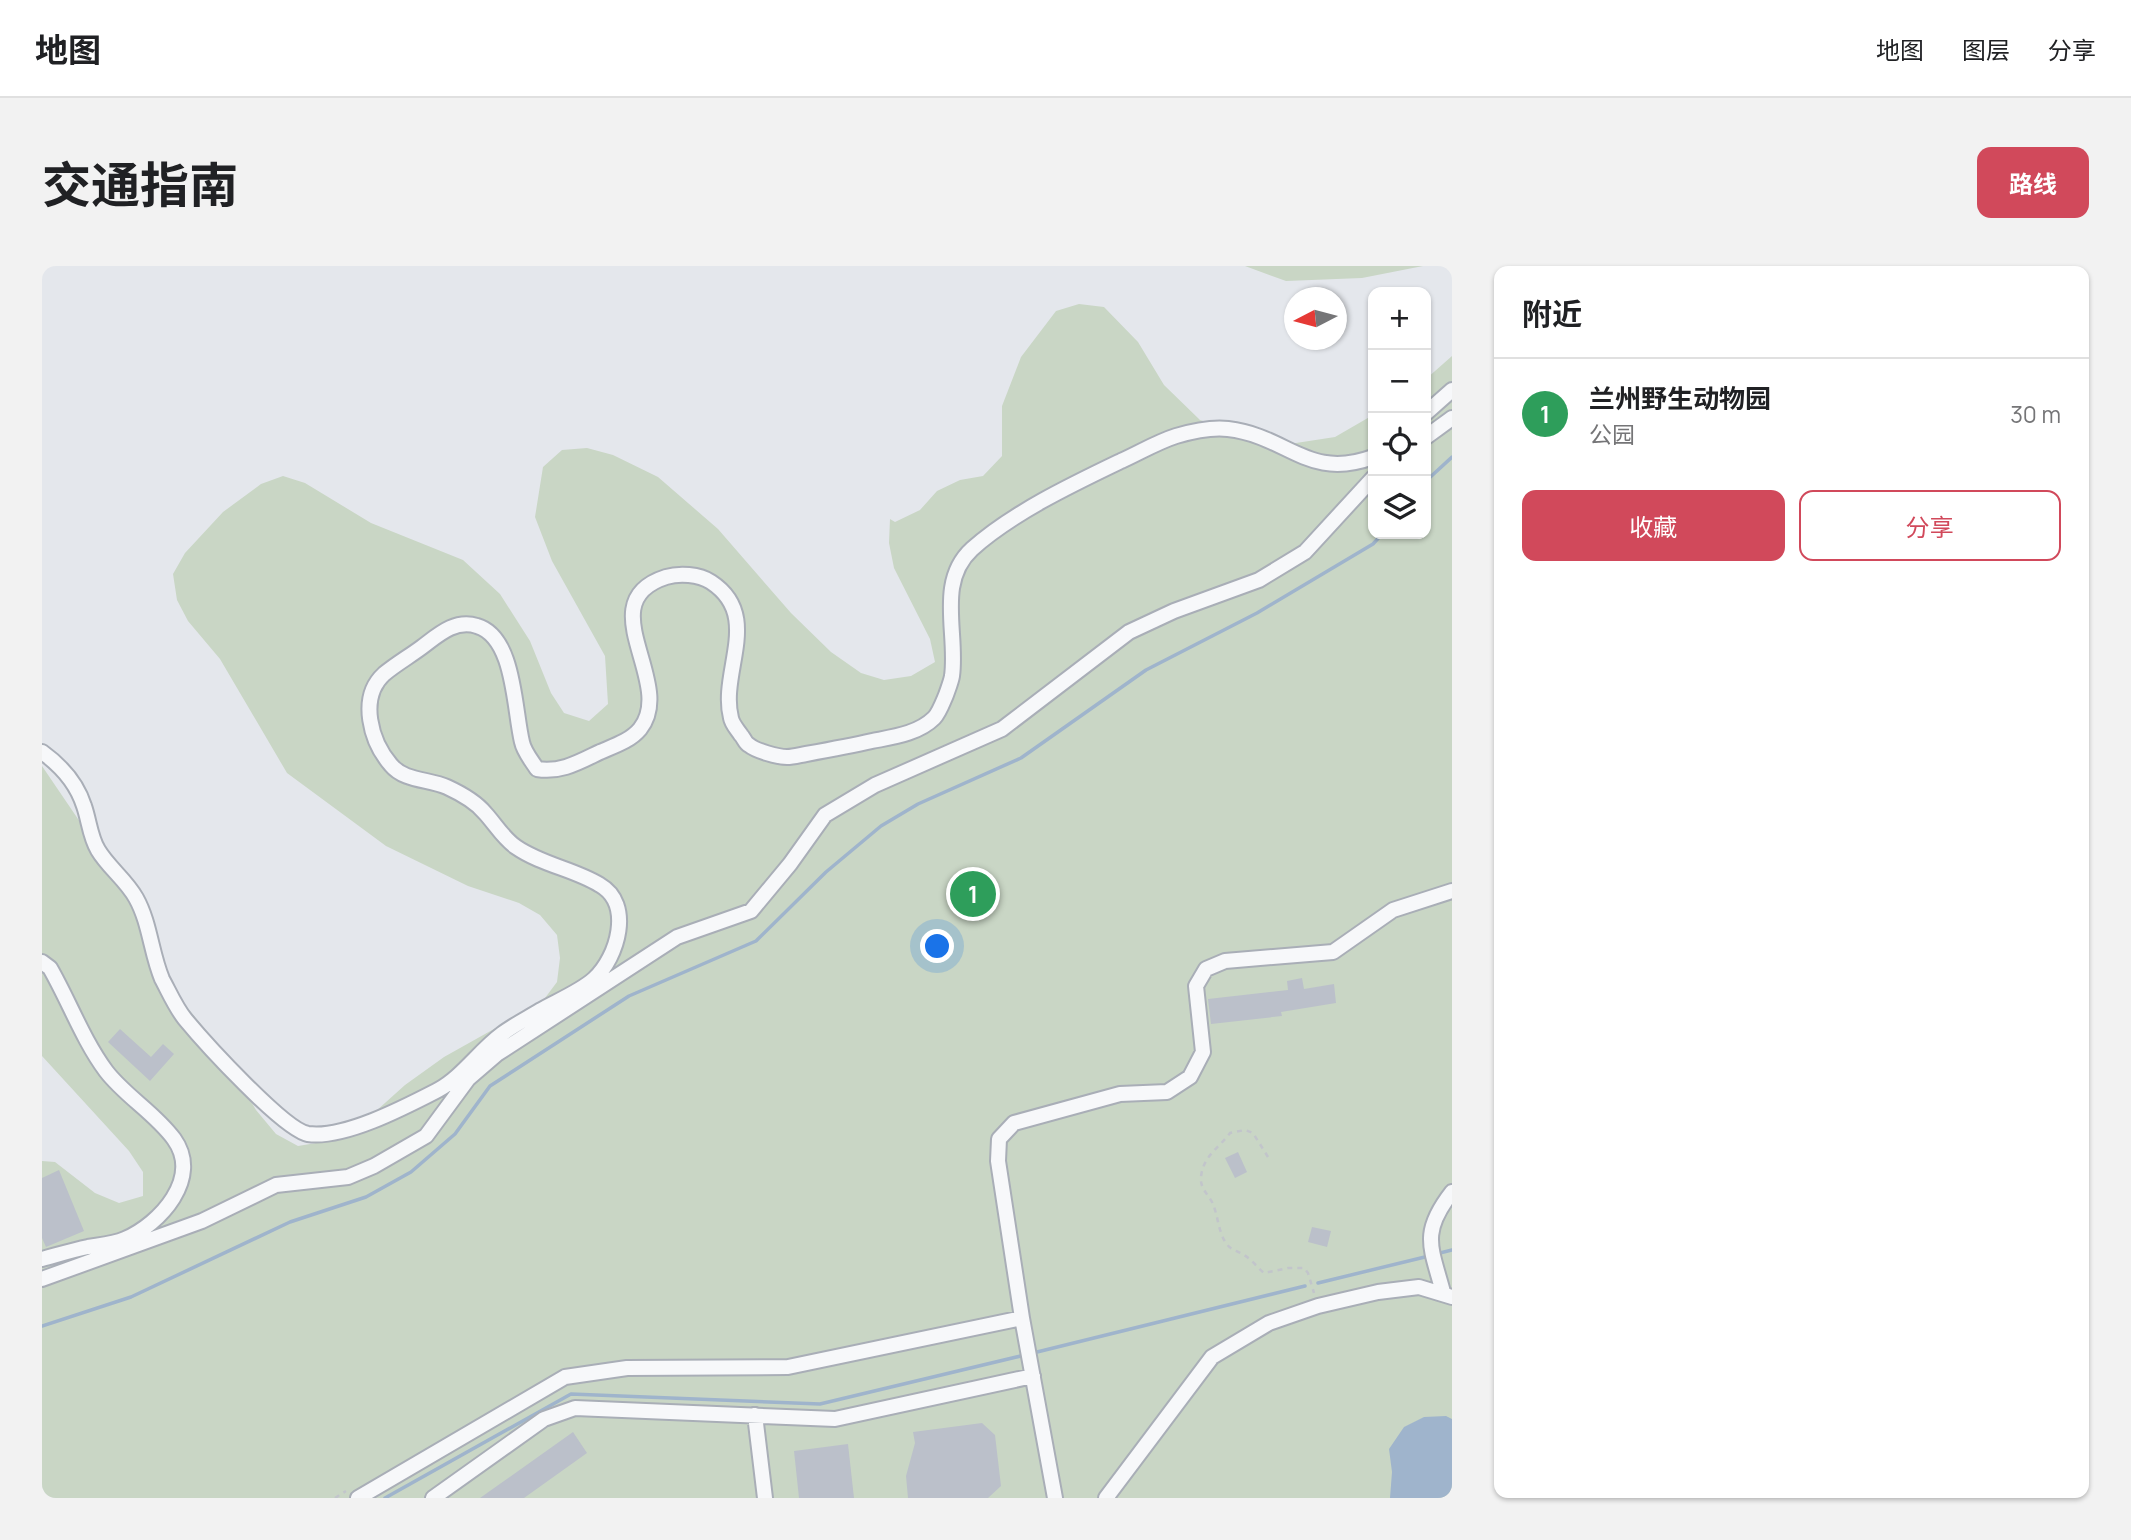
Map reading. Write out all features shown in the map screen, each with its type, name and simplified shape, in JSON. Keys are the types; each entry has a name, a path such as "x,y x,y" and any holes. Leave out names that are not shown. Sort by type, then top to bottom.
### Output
{"lane":[{"path":"1431,409 1452,390"},
{"path":"1431,433 1452,418"},
{"path":"42,752 55,761 75,786 84,804 98,850 137,899 161,975 183,1016 278,1117 303,1133 328,1134 365,1125 441,1089 502,1034 594,978 613,951 617,936 620,915 613,894 603,886 577,873 557,868 517,848 501,834 483,809 446,786 408,777 394,769 376,745 370,709 381,676 445,630 469,624 484,628 495,637 503,650 519,719 522,746 537,769 552,771 624,742 638,732 643,724 649,701 631,617 635,597 646,587 667,576 687,575 707,579 722,590 733,606 737,624 736,657 728,690 731,721 750,747 786,757 846,747 909,733 934,718 944,701 952,676 950,591 956,573 969,551 992,533 1063,489 1172,437 1199,430 1225,429 1249,433 1313,461 1330,465 1352,465 1368,459"},
{"path":"42,1279 122,1246 202,1221 276,1185 348,1177 374,1166 426,1136 468,1079 497,1054 677,937 751,911 790,864 825,814 875,785 1002,729 1129,632 1174,611 1259,580 1294,559 1305,552 1368,483"},
{"path":"1055,1498 1022,1318 998,1161 999,1139 1014,1123 1120,1094 1167,1092 1190,1077 1203,1052 1196,986 1202,974 1212,965 1225,961 1333,952 1393,910 1452,891"},
{"path":"42,962 50,968 107,1072 174,1139 180,1154 182,1178 172,1202 122,1246 42,1259"},
{"path":"1447,1294 1429,1241 1435,1214 1452,1192"},
{"path":"1107,1498 1212,1357 1269,1322 1318,1306 1378,1292 1419,1287 1447,1294"},
{"path":"358,1498 565,1377 627,1368 788,1367 1022,1318"},
{"path":"433,1498 544,1419 575,1408 835,1419 1033,1376"},
{"path":"755,1415 765,1498"}],"path":[{"path":"1268,1157 1253,1133 1245,1130 1230,1133 1208,1157 1201,1178 1202,1188 1212,1202 1226,1243 1233,1250 1246,1255 1264,1273 1304,1268 1318,1306"},
{"path":"335,1498 345,1490 347,1498"}],"green space":[{"path":"1245,266 1423,266 1362,278 1286,281"},
{"path":"1079,304 1104,307 1138,342 1164,385 1200,420 1283,445 1335,437 1368,418 1368,539 1431,539 1431,375 1452,356 1452,1498 42,1498 42,1161 55,1162 95,1193 119,1203 143,1196 143,1172 129,1151 42,1056 42,766 112,869 175,993 215,1041 256,1110 276,1134 298,1146 346,1138 405,1085 444,1057 542,1002 557,982 560,958 557,935 540,915 519,903 468,886 386,846 287,773 220,659 188,621 177,600 173,574 185,553 223,512 261,484 283,476 305,483 371,523 463,560 500,594 530,641 551,693 564,713 589,721 608,704 605,656 552,561 535,517 543,467 562,450 587,448 613,455 658,477 718,529 791,613 831,652 861,673 884,680 911,676 935,662 930,639 894,568 889,543 890,519 895,522 920,510 937,491 960,480 983,476 1002,456 1002,406 1021,357 1056,311"}],"water":[{"path":"1446,1416 1452,1419 1452,1498 1390,1498 1392,1472 1389,1449 1404,1427 1424,1417"}],"building":[{"path":"1302,978 1304,989 1334,984 1336,1003 1281,1012 1282,1016 1211,1024 1208,999 1288,990 1287,981"},
{"path":"120,1029 151,1057 163,1044 174,1054 150,1081 108,1042"},
{"path":"1238,1152 1247,1172 1235,1178 1225,1158"},
{"path":"59,1170 84,1231 46,1247 42,1238 42,1178"},
{"path":"1312,1227 1331,1231 1327,1247 1308,1242"},
{"path":"982,1423 995,1435 1001,1486 988,1498 908,1498 906,1476 915,1443 913,1432"},
{"path":"573,1432 587,1453 524,1498 480,1498"},
{"path":"848,1444 854,1498 799,1498 794,1451"}],"waterway":[{"path":"1431,476 1452,457"},
{"path":"42,1326 131,1297 290,1222 366,1197 411,1172 455,1134 490,1086 629,996 756,941 826,872 881,826 918,804 1021,758 1146,670 1257,613 1378,539"},
{"path":"1436,1254 1452,1250"},
{"path":"1318,1283 1429,1256"},
{"path":"1033,1353 1305,1286"},
{"path":"385,1498 571,1394 820,1404 1025,1355"}],"place":[{"name":"兰州野生动物园","path":"973,894"}]}
